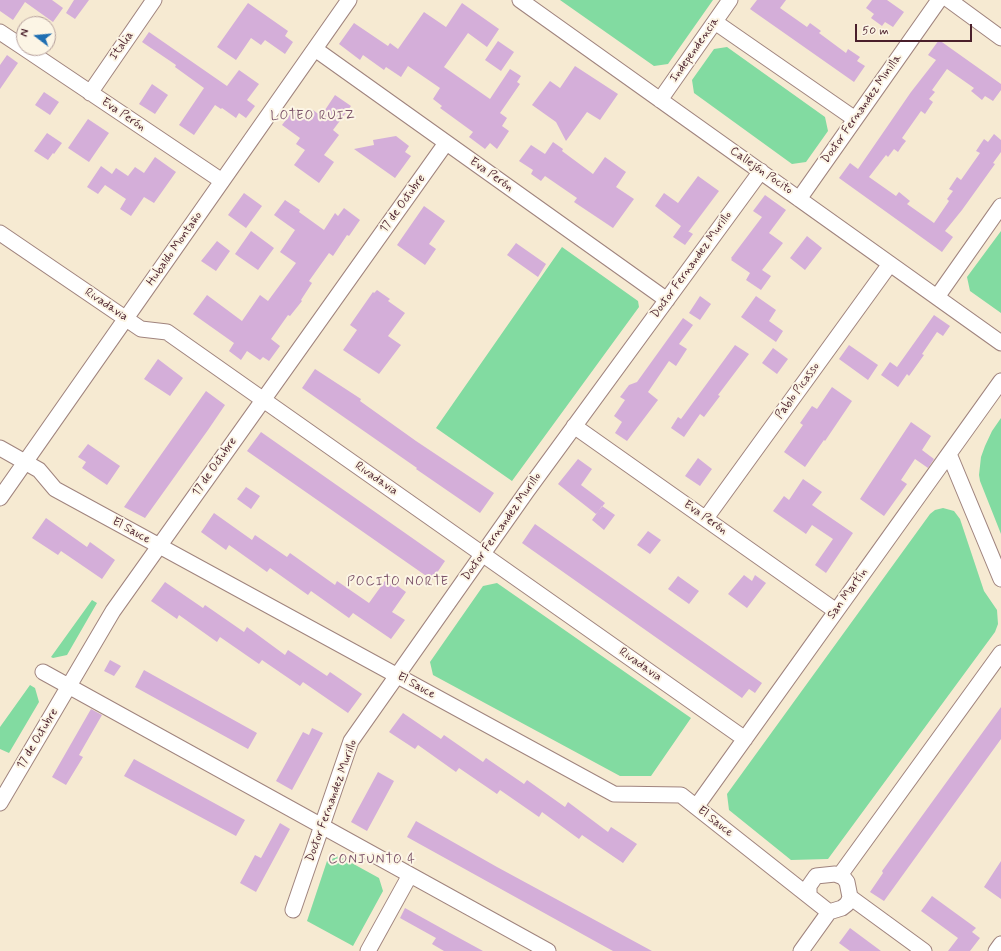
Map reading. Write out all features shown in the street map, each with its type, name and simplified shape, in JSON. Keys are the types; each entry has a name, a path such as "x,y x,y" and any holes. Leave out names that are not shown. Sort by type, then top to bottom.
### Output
{"street":[{"name":"Italia","path":"90,92 154,0"},
{"name":"Hubaldo Montaño","path":"0,498 349,0"},
{"name":"Callejón Pocito","path":"521,0 1001,343"},
{"name":"Independencia","path":"660,100 730,0"},
{"name":"Doctor Fernandez Minilla","path":"799,198 939,0"},
{"path":"948,0 1001,38"},
{"path":"715,22 855,120"},
{"name":"Eva Perón","path":"0,32 16,43"},
{"name":"Eva Perón","path":"315,49 667,300"},
{"name":"Eva Perón","path":"36,56 222,181"},
{"name":"17 de Octubre","path":"0,803 113,611 446,143"},
{"name":"Doctor Fernandez Murillo","path":"293,910 351,741 574,426 761,171"},
{"path":"937,297 1001,206"},
{"name":"Rivadavia","path":"0,233 141,328 167,332 744,739"},
{"name":"Pablo Picasso","path":"706,518 890,264"},
{"name":"San Martín","path":"696,807 1001,381"},
{"name":"Eva Perón","path":"574,426 836,611"},
{"name":"El Sauce","path":"0,448 39,470 55,489 614,794 681,795 829,912"},
{"path":"949,454 1001,579"},
{"path":"840,875 1001,653"},
{"path":"43,672 548,951"},
{"path":"801,951 829,912 845,906 850,897 847,882 840,875 835,874 816,876 809,886 809,896"},
{"path":"368,951 410,875"},
{"path":"850,897 924,951"},
{"path":"996,951 1001,944"}],"green space":[{"path":"560,0 713,0 668,64 654,66"},
{"path":"727,47 825,117 828,131 806,162 792,164 694,93 692,80 714,49"},
{"path":"1001,231 1001,313 970,291 967,277"},
{"path":"562,247 638,301 639,307 512,481 436,428"},
{"path":"1001,418 1001,534 979,475 981,457 985,446 992,431"},
{"path":"943,508 954,511 960,519 984,591 997,610 998,624 995,632 828,859 791,860 729,810 727,794 930,514 935,510"},
{"path":"497,583 691,718 651,776 620,776 433,675 430,662 483,586"},
{"path":"92,600 97,603 67,655 53,658 51,657"},
{"path":"30,685 35,688 39,702 9,753 0,749 0,727"},
{"path":"339,856 379,878 383,891 353,946 307,921 327,861"}],"building":[{"path":"0,0 52,0 63,8 56,18 56,16 45,16 25,2 13,20 0,11"},
{"path":"74,0 89,0 75,19 66,13"},
{"path":"757,0 786,0 780,8 807,27 810,23 821,31 819,33 846,53 848,49 860,57 857,61 865,66 854,82 750,9"},
{"path":"872,0 887,0 904,12 893,27 885,22 882,26 871,18 874,14 866,8"},
{"path":"248,3 288,31 285,36 293,42 285,54 265,40 261,45 251,38 236,60 217,47"},
{"path":"462,3 499,29 487,47 468,33 444,67 490,99 510,69 521,76 517,82 520,84 500,113 507,118 502,126 509,131 497,149 490,143 485,149 469,137 473,132 440,108 442,106 433,99 440,88 408,66 401,77 386,67 384,70 363,55 360,60 339,44 354,23 388,46 390,43 398,49 424,12 446,27"},
{"path":"149,32 227,86 239,70 259,84 247,100 255,106 246,118 239,113 236,118 215,105 194,135 179,125 204,88 175,67 176,65 142,42"},
{"path":"939,40 1001,84 1001,90 993,101 985,96 982,100 971,91 974,88 947,69 932,90 935,92 929,99 933,102 925,114 921,111 902,138 906,141 898,152 894,149 888,157 886,155 869,177 896,196 899,192 910,201 907,204 934,223 949,201 947,199 953,191 949,189 957,177 961,180 980,153 976,151 984,139 988,142 994,134 1001,140 1001,152 993,163 995,164 945,231 953,237 942,252 839,178 850,163 858,169 911,92 936,60 928,55"},
{"path":"498,41 514,52 501,71 485,60"},
{"path":"7,55 18,63 0,89 0,65"},
{"path":"575,66 618,94 600,120 587,112 566,141 556,122 532,105 550,81 560,88"},
{"path":"152,84 168,95 155,114 139,104"},
{"path":"44,92 59,102 50,115 35,105"},
{"path":"335,95 351,106 333,130 339,135 324,155 334,162 319,183 294,165 305,150 296,144 300,138 282,125 294,109 307,119 313,110 321,116"},
{"path":"88,119 109,133 89,162 68,148"},
{"path":"47,133 62,143 48,160 34,151"},
{"path":"396,136 409,146 405,152 411,156 395,178 354,149 374,145 373,140"},
{"path":"553,142 563,149 562,151 593,174 605,157 626,172 616,187 634,199 613,228 574,202 577,198 545,176 541,181 531,174 533,170 519,161 531,145 545,154"},
{"path":"155,157 176,172 154,203 144,197 131,216 120,209 126,199 105,185 98,194 87,187 101,166 112,174 116,168 128,176 135,167 144,173"},
{"path":"698,176 719,191 688,231 693,234 685,245 673,237 681,226 655,206 664,193 678,203"},
{"path":"244,193 262,206 246,228 228,215"},
{"path":"765,195 786,210 769,233 783,243 762,270 771,276 761,290 746,280 750,273 731,260 731,258 762,217 753,211"},
{"path":"285,200 300,210 299,212 324,230 335,213 338,216 344,208 360,220 349,236 347,235 333,256 329,253 309,281 312,283 301,300 302,301 290,316 288,315 271,339 280,346 269,361 263,357 260,360 247,351 241,360 229,351 234,343 193,314 207,295 242,321 260,295 268,301 296,263 280,252 295,230 274,215"},
{"path":"424,206 445,221 429,244 436,249 425,265 397,245"},
{"path":"251,231 274,248 258,270 235,254"},
{"path":"807,236 822,248 805,270 790,258"},
{"path":"217,241 230,251 216,271 201,261"},
{"path":"516,243 546,264 538,277 507,255"},
{"path":"377,290 390,299 388,301 405,313 388,336 401,345 379,374 343,350 357,330 350,325 373,292 374,293"},
{"path":"700,296 711,304 700,320 689,313"},
{"path":"756,296 776,310 769,321 783,331 776,342 741,317"},
{"path":"934,315 950,326 943,336 937,332 922,354 924,355 909,376 907,374 898,387 881,375 890,362 897,367"},
{"path":"683,318 693,325 679,344 687,349 676,366 669,361 648,392 658,400 627,441 615,433 622,422 614,416 625,400 620,397 629,385 637,382"},
{"path":"735,345 749,354 718,395 720,396 704,417 700,414 684,437 671,428 678,417 681,419"},
{"path":"849,345 878,365 868,380 839,359"},
{"path":"773,348 788,359 777,374 762,363"},
{"path":"158,359 183,378 170,396 144,379"},
{"path":"315,369 361,399 360,401 416,441 494,493 480,513 302,388"},
{"path":"832,387 852,401 825,441 824,440 805,467 784,452 803,425 800,423 812,406 817,409"},
{"path":"206,391 225,405 208,430 145,518 124,507"},
{"path":"911,422 931,436 922,450 934,459 928,468 915,459 901,480 907,484 884,516 860,499"},
{"path":"261,432 445,561 432,580 247,451"},
{"path":"88,444 120,466 107,485 82,468 86,462 78,457"},
{"path":"698,458 712,469 700,486 685,476"},
{"path":"578,459 592,469 581,485 605,503 596,514 558,484"},
{"path":"803,479 822,492 812,505 853,533 826,573 815,565 833,539 812,525 806,534 773,511 784,496 789,500"},
{"path":"246,487 260,496 251,509 237,499"},
{"path":"602,506 615,515 604,530 592,520"},
{"path":"214,513 252,540 255,535 287,557 290,553 335,585 337,581 369,603 387,578 406,592 392,612 405,620 391,639 353,613 349,618 311,591 308,595 270,568 267,572 229,545 226,550 201,532"},
{"path":"46,518 87,547 90,542 115,560 102,579 61,551 58,555 32,538"},
{"path":"535,524 762,683 755,693 749,689 742,698 522,543"},
{"path":"648,531 661,540 650,554 637,545"},
{"path":"744,575 752,581 755,575 766,583 747,608 728,594"},
{"path":"678,576 699,591 689,604 668,589"},
{"path":"165,582 203,608 205,605 244,632 247,627 285,655 288,650 327,676 330,672 362,694 348,713 303,682 300,686 262,660 259,664 220,637 217,642 179,615 177,619 151,601"},
{"path":"110,660 121,666 114,676 104,671"},
{"path":"144,670 257,733 248,749 135,687"},
{"path":"1001,707 1001,739 884,901 870,892 883,873 882,871"},
{"path":"91,709 102,715 79,755 83,757 66,785 52,777"},
{"path":"403,713 441,739 444,735 483,762 486,758 524,784 527,780 565,807 568,802 608,832 611,827 637,844 623,863 582,835 579,839 542,812 539,817 500,790 497,794 459,768 456,772 418,745 415,749 389,732"},
{"path":"312,728 323,733 292,790 276,781 303,732 309,735"},
{"path":"134,759 245,820 236,836 124,776"},
{"path":"378,772 394,781 367,831 351,822"},
{"path":"416,821 497,867 652,951 613,951 602,945 407,837"},
{"path":"280,823 290,829 256,892 240,883 255,855 261,858"},
{"path":"1001,861 1001,899 984,887"},
{"path":"932,896 976,928 972,932 980,938 970,951 948,951 958,938 921,911"},
{"path":"405,908 483,951 444,951 432,944 436,938 400,918"},
{"path":"850,928 881,951 850,951 839,943"}],"district":[{"name":"LOTEO RUIZ","path":"313,116"},
{"name":"POCITO NORTE","path":"398,582"},
{"name":"CONJUNTO 4","path":"372,860"}]}
